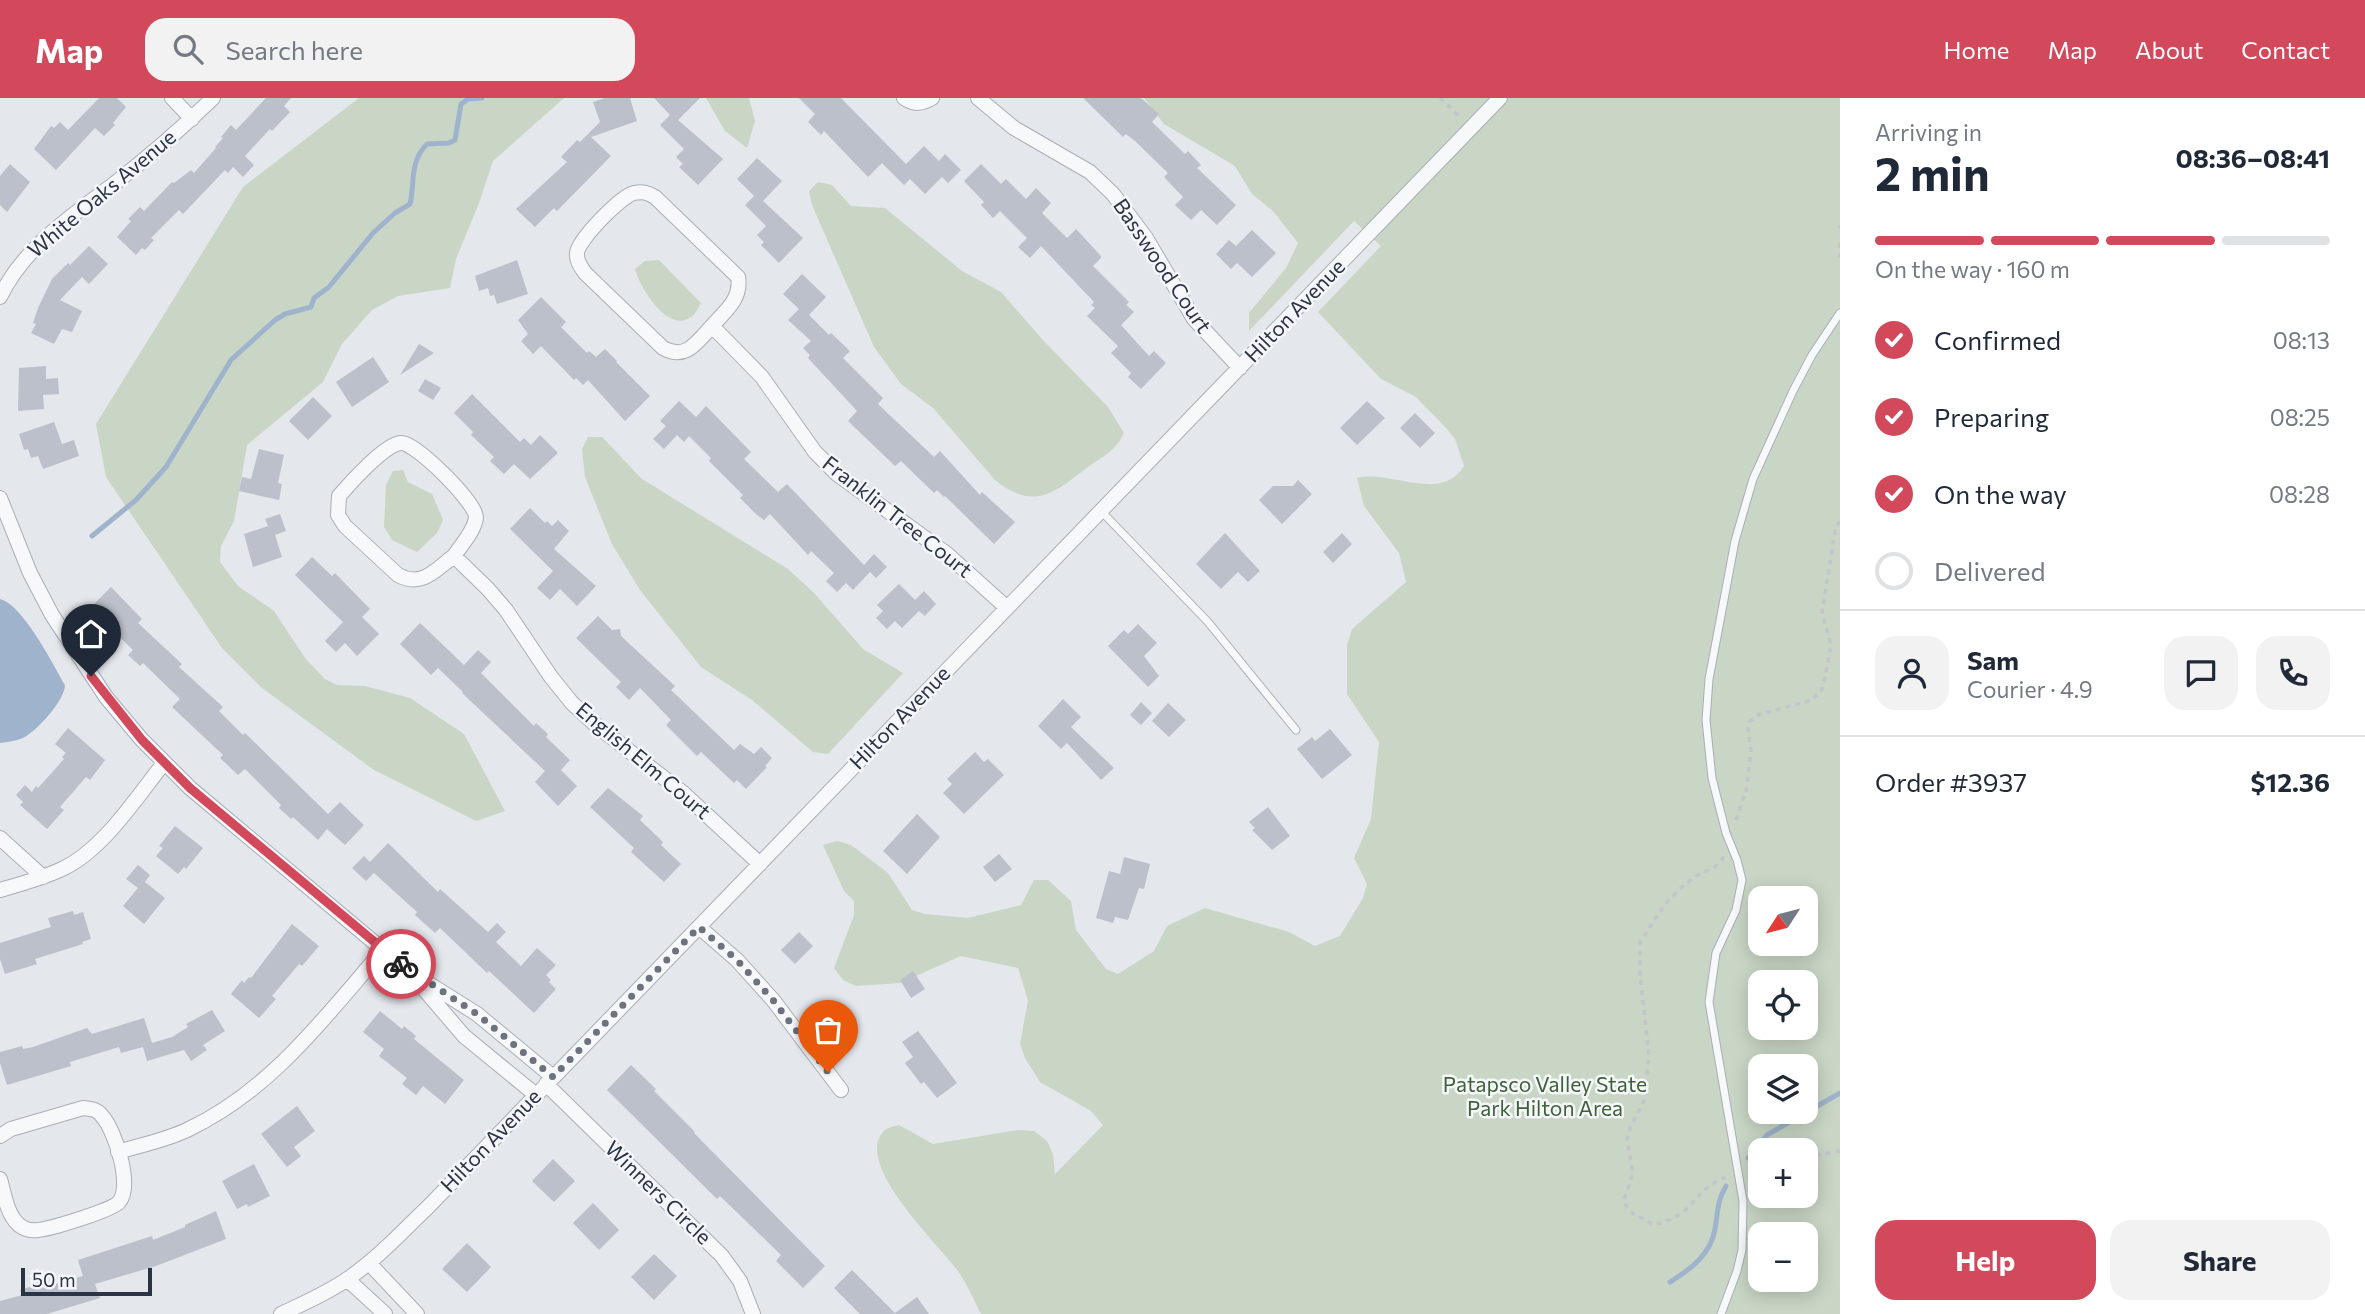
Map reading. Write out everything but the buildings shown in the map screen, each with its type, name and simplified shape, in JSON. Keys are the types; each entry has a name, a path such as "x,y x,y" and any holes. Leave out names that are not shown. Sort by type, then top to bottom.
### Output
{"street":[{"path":"172,98 192,119"},
{"name":"White Oaks Avenue","path":"0,296 15,271 38,244 160,148 213,98"},
{"path":"904,98 911,103 922,103 932,98"},
{"name":"Basswood Court","path":"978,98 1014,128 1090,172 1113,194 1146,238 1194,319 1240,368"},
{"name":"Hilton Avenue","path":"281,1314 347,1279 369,1263 430,1205 1500,98"},
{"path":"644,192 655,197 738,277 740,288 736,299 712,326 693,346 682,353 673,353 663,348 585,273 578,263 577,251 582,241 622,199 632,193 644,192"},
{"name":"Franklin Tree Court","path":"712,326 762,377 815,452 837,474 947,554 1006,607"},
{"path":"399,443 408,444 428,460 475,509 476,519 470,533 454,556 417,582 407,580 398,575 345,526 338,515 339,496 387,449 399,443"},
{"path":"0,498 2,514 30,573 77,656 106,697 164,763 190,788 407,970 477,1014 550,1080"},
{"name":"English Elm Court","path":"454,556 506,610 572,703 597,726 682,792 760,864"},
{"path":"0,890 43,877 72,864 98,844 164,763"},
{"path":"0,838 43,877"},
{"path":"699,927 737,960 773,1000 841,1090"},
{"path":"118,1152 186,1131 222,1112 246,1095 296,1050 383,950"},
{"path":"407,970 464,1036 536,1095"},
{"name":"Winners Circle","path":"550,1080 722,1256 740,1281 753,1314"},
{"path":"0,1136 11,1129 83,1108 94,1109 102,1116 126,1177 119,1204 39,1230 25,1229 17,1223 10,1213 0,1179"},
{"path":"369,1263 417,1314"},
{"path":"347,1279 384,1314"}],"lane":[{"path":"1721,1314 1742,1250 1743,1201 1709,1002 1716,953 1737,910 1742,880 1712,778 1706,720 1713,657 1735,541 1753,479 1783,411 1812,355 1840,313"},
{"path":"1102,512 1208,622 1296,730"}],"path":[{"path":"1440,98 1471,128"},
{"path":"1840,243 1840,257"},
{"path":"1748,1173 1719,1179 1700,1192 1686,1210 1670,1221 1654,1224 1628,1209 1624,1200 1633,1173 1627,1140 1644,1101 1649,1055 1640,974 1640,942 1665,904 1684,885 1723,860 1746,791 1751,751 1748,728 1750,721 1758,715 1812,700 1823,688 1831,645 1822,612 1836,526 1840,522"},
{"path":"1818,1155 1840,1151"}],"green space":[{"path":"359,98 564,98 493,161 456,259 450,288 398,296 372,310 342,344 323,382 247,445 234,521 221,546 220,562 238,586 274,611 305,658 325,679 337,685 365,686 410,698 464,734 505,811 476,821 374,770 262,688 222,648 106,477 96,424 243,187"},
{"path":"706,98 749,98 755,121 747,148 725,131"},
{"name":"Patapsco Valley State Park Hilton Area","path":"1144,98 1840,98 1840,1314 981,1314 958,1271 888,1183 879,1163 877,1145 884,1131 895,1126 899,1125 933,1144 1018,1130 1034,1131 1047,1141 1053,1154 1055,1174 1103,1125 1091,1111 1040,1082 1025,1058 1020,1044 1028,1000 1018,968 961,956 900,983 856,986 843,980 834,968 854,915 854,901 844,891 823,845 837,841 851,845 888,873 912,910 925,914 968,918 1021,905 1034,880 1048,880 1071,901 1076,930 1106,969 1118,974 1154,951 1167,926 1205,908 1289,932 1315,946 1340,936 1363,898 1367,884 1354,858 1371,819 1379,742 1347,694 1347,645 1352,629 1406,582 1399,553 1364,506 1357,478 1370,476 1415,483 1442,483 1454,477 1464,466 1455,439 1446,428 1416,397 1381,379 1318,312 1381,246 1354,221 1249,331 1249,313 1286,268 1298,243 1273,211 1252,194 1235,166 1164,124"},
{"path":"818,182 832,185 851,206 885,208 962,271 1001,292 1108,407 1124,433 1113,449 1055,491 1044,495 1022,495 995,480 933,408 901,384 874,347 812,205 809,191"},
{"path":"659,260 701,303 691,317 682,321 664,314 643,287 635,269 645,261"},
{"path":"588,437 602,437 642,479 788,569 814,593 863,649 903,673 828,754 813,752 752,700 701,667 640,590 612,544 585,477 582,449"},
{"path":"403,470 408,482 432,494 443,520 437,533 417,552 392,540 384,527 386,485 393,471"}],"water":[{"path":"0,599 28,623 65,685 55,707 35,729 23,738 0,743"}],"waterway":[{"path":"92,536 136,500 166,467 231,360 275,320 285,314 311,307 314,298 329,287 373,233 395,213 410,204 415,165 421,151 427,144 449,143 455,140 461,104 468,99 482,98"},
{"path":"1765,1138 1840,1093"},
{"path":"1670,1282 1705,1253 1713,1238 1719,1202 1726,1186"}],"way so far":[{"path":"401,964 477,1014 553,1077 699,927 737,960 773,1000 828,1072"}],"route":[{"path":"91,676 142,740 190,788 401,964"}]}
